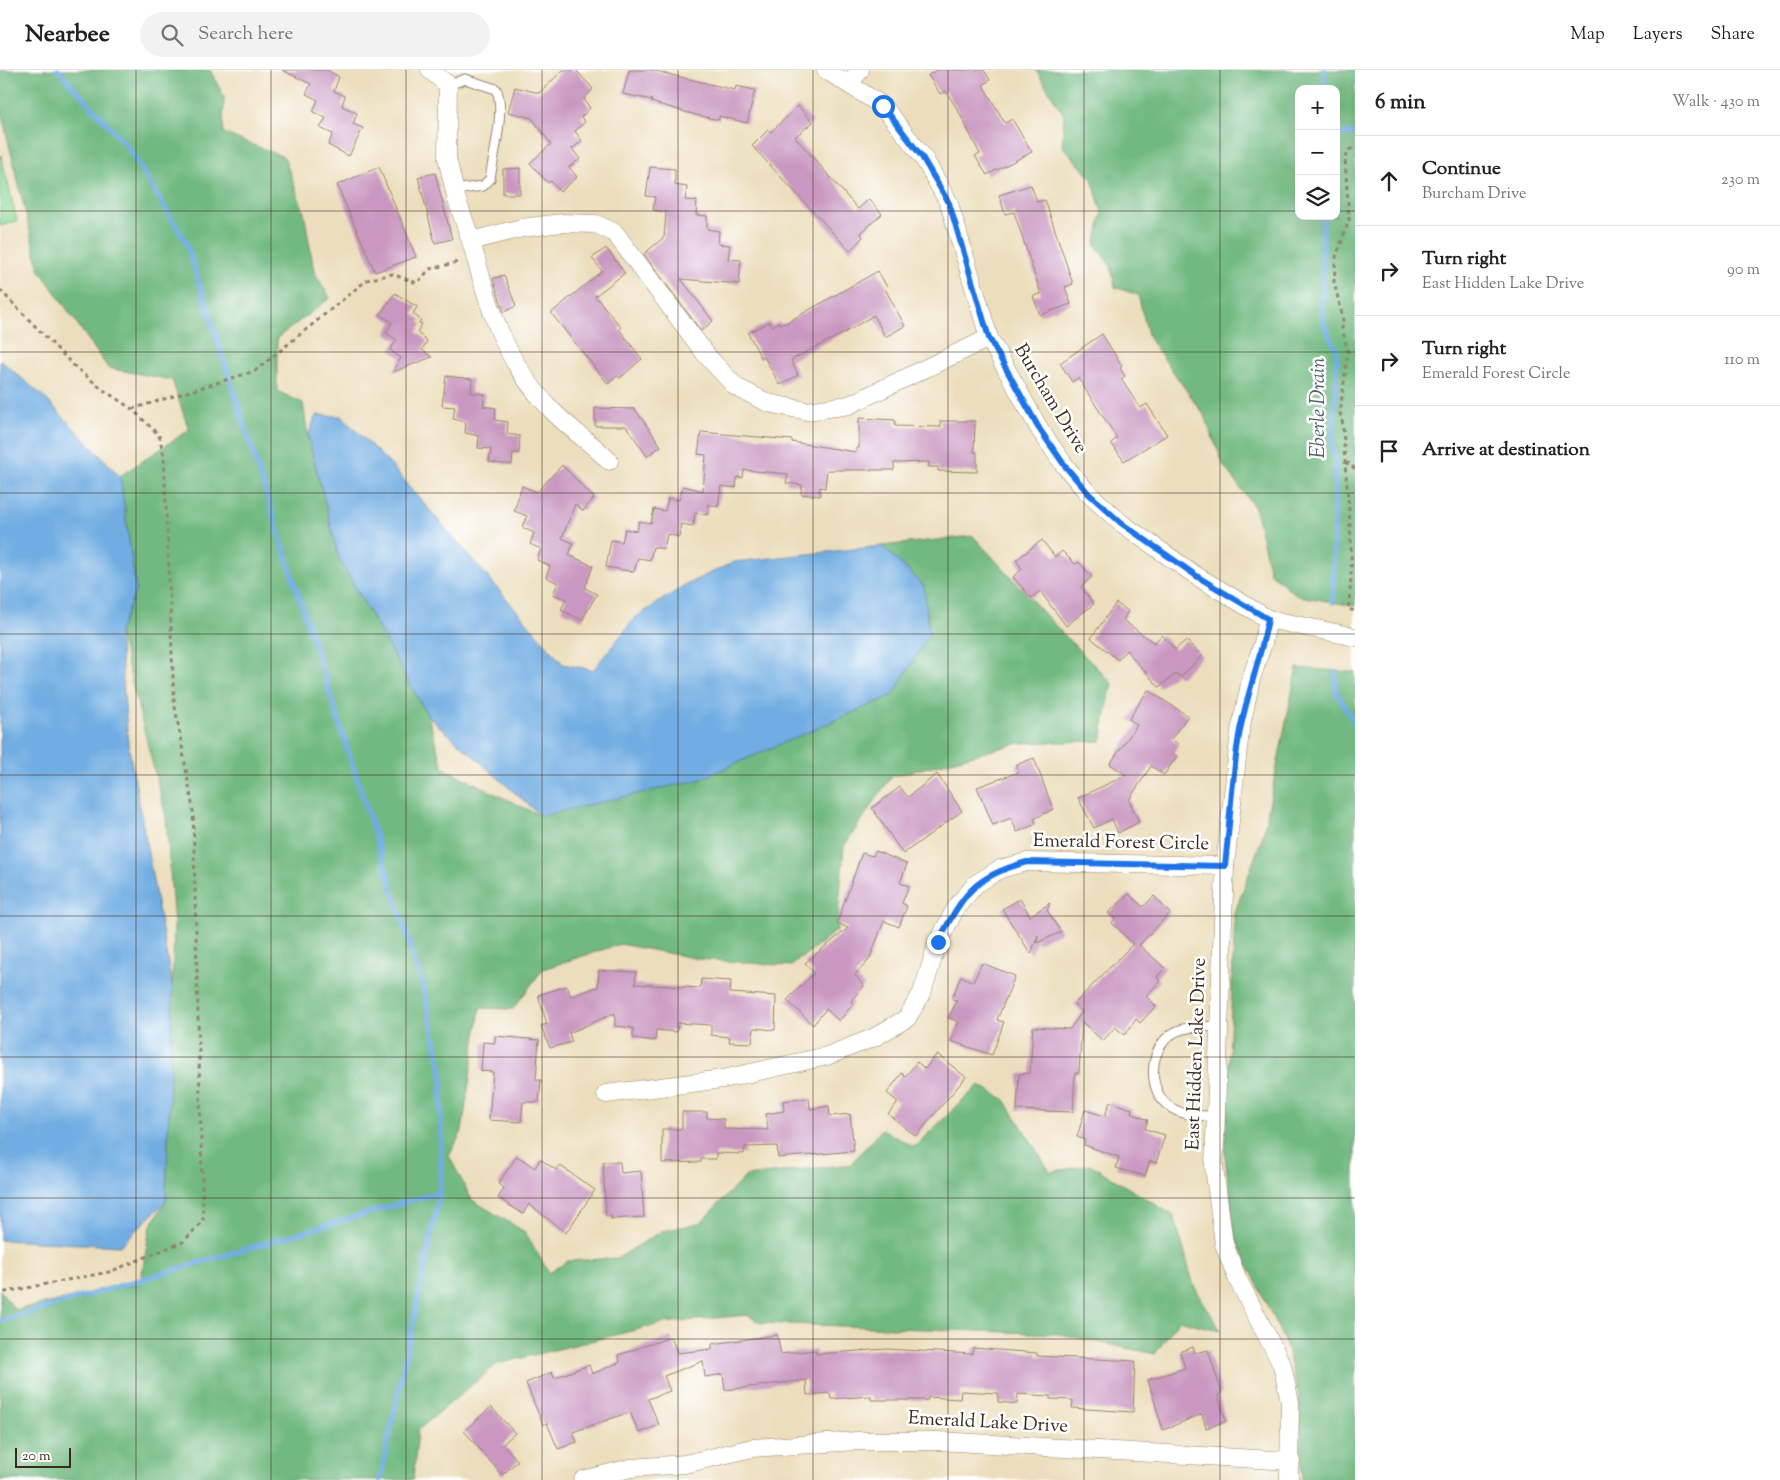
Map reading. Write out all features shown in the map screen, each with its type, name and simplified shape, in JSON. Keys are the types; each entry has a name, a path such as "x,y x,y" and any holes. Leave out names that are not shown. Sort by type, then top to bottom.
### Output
{"street":[{"path":"430,70 451,78 447,158 454,190 490,310 514,363 547,406 588,440 609,461"},
{"name":"Burcham Drive","path":"826,70 855,77 883,106 922,157 949,203 989,338 1040,430 1065,466 1089,494 1121,523 1190,572 1268,619 1355,637"},
{"path":"473,249 522,228 562,224 596,224 615,233 707,356 736,387 768,403 807,410 849,404 989,338"},
{"name":"East Hidden Lake Drive","path":"1268,619 1263,643 1251,679 1240,731 1225,866 1214,1167 1224,1244 1237,1278 1282,1365 1290,1402 1291,1461 1289,1480"},
{"name":"Emerald Forest Circle","path":"606,1094 723,1079 827,1056 875,1037 907,1018 922,993 938,942 957,906 976,884 1000,869 1027,862 1225,866"},
{"name":"Emerald Lake Drive","path":"583,1480 630,1468 685,1464 752,1448 857,1441 938,1441 1291,1461"},
{"path":"674,1480 685,1464"}],"lane":[{"path":"451,78 465,79 496,89 500,102 490,179 483,186 454,190"},
{"path":"1216,1116 1194,1116 1168,1105 1157,1094 1152,1077 1160,1049 1170,1035 1180,1030 1219,1026"}],"path":[{"path":"1355,147 1349,150 1345,158 1349,220 1336,257 1334,282 1343,318 1342,328 1348,352 1340,413 1343,425 1344,464 1352,555 1353,580 1348,610 1355,611"},
{"path":"132,409 255,371 367,280 392,274 417,283 430,269 473,249"},
{"path":"0,290 73,365 102,389 132,409 158,435 164,456 174,701 193,809 203,1221 183,1242 110,1272 0,1293"},
{"path":"1344,464 1349,463 1355,469"}],"green space":[{"path":"0,70 210,70 224,97 223,133 284,157 304,212 314,271 330,298 277,338 277,391 303,403 308,436 339,559 428,716 443,768 541,816 924,586 882,546 973,536 1063,634 1112,683 1101,741 1019,743 891,777 844,846 837,930 791,966 699,959 620,944 543,969 513,1009 480,1008 462,1131 449,1156 472,1200 525,1232 549,1273 568,1261 618,1258 662,1231 700,1223 746,1176 851,1164 882,1129 914,1147 979,1085 1005,1100 1050,1172 1091,1165 1174,1216 1194,1286 1221,1331 1179,1320 1155,1354 1060,1334 761,1323 747,1315 664,1323 497,1364 418,1430 413,1480 0,1480 0,1290 15,1310 140,1284 150,1227 166,1201 174,926 166,817 119,631 136,590 120,476 189,430 172,380 108,368 39,269 0,107"},
{"path":"1036,70 1355,70 1355,606 1298,596 1270,573 1255,508 1224,466 1204,415 1149,338 1138,295 1115,287 1111,266 1095,245 1102,213 1092,179 1062,146 1064,115"},
{"path":"0,156 17,221 0,226"},
{"path":"1297,668 1355,672 1355,1480 1302,1480 1299,1397 1286,1345 1235,1237 1225,1156 1235,912 1263,835"}],"water":[{"path":"0,360 44,397 120,476 136,590 119,632 128,743 173,990 166,1201 120,1246 0,1240"},
{"path":"316,415 341,416 389,463 563,664 593,670 635,618 683,586 734,562 882,546 924,586 929,634 893,695 698,780 541,816 428,716 339,559 308,436"}],"building":[{"path":"282,70 327,70 339,77 334,91 345,96 342,106 357,113 353,124 363,128 349,156 328,145 333,134 320,128 326,118 313,112 318,100 306,94 311,84"},
{"path":"563,70 576,70 593,89 584,99 590,108 581,117 585,122 575,131 582,141 572,149 580,159 569,167 577,177 560,192 551,181 548,183 530,163 551,144 532,118 508,112 515,87 539,93"},
{"path":"629,70 651,70 735,90 736,86 755,90 747,123 719,116 719,120 696,115 651,102 652,100 623,94"},
{"path":"937,70 984,70 990,80 983,85 1005,123 1012,119 1032,152 987,175 975,156 980,154 960,114 946,91 940,94 928,75"},
{"path":"798,106 813,122 795,137 858,209 869,199 882,214 861,233 863,237 850,251 752,146 768,130 771,132"},
{"path":"379,167 416,257 375,272 337,185"},
{"path":"650,167 675,169 675,185 687,187 685,200 697,201 696,215 707,216 707,229 719,231 718,244 730,245 728,259 741,260 739,284 681,279 713,321 701,331 644,254 664,237 666,212 653,210 655,197 646,196"},
{"path":"520,168 520,194 503,194 503,169"},
{"path":"435,173 452,239 435,243 418,177"},
{"path":"1031,185 1037,202 1045,200 1073,284 1065,287 1071,304 1040,315 1033,296 1041,294 1014,212 1005,214 999,195"},
{"path":"606,248 625,273 595,296 621,327 619,329 642,359 620,378 617,376 608,384 551,313 602,271 592,258"},
{"path":"878,271 887,287 885,289 905,326 885,337 874,315 844,333 791,360 798,375 780,385 764,357 761,358 748,333 769,322 772,326 779,322 780,324 786,323"},
{"path":"504,275 516,306 504,312 493,279"},
{"path":"395,293 417,307 413,314 421,320 419,323 422,324 417,332 427,341 422,350 432,357 393,372 401,358 390,350 397,340 386,333 392,322 380,315"},
{"path":"1102,334 1122,366 1120,368 1125,376 1121,379 1140,408 1147,404 1167,435 1124,461 1111,443 1117,438 1078,378 1072,382 1060,363"},
{"path":"446,376 472,379 471,393 485,394 483,406 496,408 495,420 508,422 507,434 520,436 519,453 513,453 512,465 489,462 491,449 478,448 479,436 465,433 466,422 453,419 455,407 442,406"},
{"path":"595,408 635,409 661,446 647,456 626,426 595,426"},
{"path":"859,418 895,420 895,426 941,427 940,421 975,421 974,452 977,452 977,472 938,471 938,467 929,467 929,462 894,463 894,470 827,470 825,488 820,487 820,496 801,494 802,485 786,483 788,474 744,470 743,478 737,477 736,488 721,486 718,507 709,504 707,515 695,513 693,526 681,524 679,537 667,534 664,549 653,547 650,560 638,558 634,572 606,567 611,540 622,542 625,529 637,531 639,521 651,523 654,509 665,511 668,498 679,500 683,486 703,491 706,455 698,454 701,432 792,440 792,442 856,452 856,448 859,448"},
{"path":"562,465 594,498 583,511 575,504 562,538 573,543 569,555 593,566 585,588 597,594 582,620 561,610 566,599 553,594 558,583 546,577 550,566 537,560 541,549 530,544 534,533 522,527 527,516 514,511 522,486 537,492"},
{"path":"1042,540 1055,557 1062,551 1075,564 1079,562 1092,577 1081,587 1094,604 1066,626 1040,591 1031,598 1013,577 1022,569 1016,560"},
{"path":"1116,603 1128,611 1123,620 1154,643 1162,635 1175,650 1186,640 1202,656 1181,677 1176,674 1159,687 1126,650 1118,660 1091,638"},
{"path":"1148,690 1188,716 1171,739 1178,744 1173,754 1177,756 1164,775 1151,766 1129,800 1139,822 1118,833 1112,819 1094,828 1078,798 1126,775 1110,764 1137,725 1129,719"},
{"path":"1034,758 1053,809 1034,819 1036,824 1017,832 1011,818 993,825 977,787 1019,772 1016,765"},
{"path":"937,774 962,811 903,854 872,808 900,787 908,797"},
{"path":"876,851 907,864 900,883 909,886 902,903 907,906 899,927 884,921 869,960 855,975 864,986 851,1001 853,1004 839,1021 826,1009 813,1025 787,1000 814,973 805,963 848,928 837,923 862,853 873,856"},
{"path":"1129,894 1143,907 1154,896 1170,913 1139,945 1165,968 1157,977 1160,981 1146,996 1156,1006 1140,1023 1136,1019 1125,1035 1115,1027 1103,1041 1082,1022 1079,1073 1075,1073 1073,1112 1017,1110 1019,1074 1030,1073 1033,1027 1070,1029 1082,1012 1074,1004 1133,944 1112,923 1115,919 1108,913"},
{"path":"1020,899 1030,916 1050,903 1047,910 1061,932 1037,943 1038,935 1031,954 1002,909"},
{"path":"982,963 1015,976 997,1020 1004,1022 992,1055 951,1041 959,1022 949,1018 957,1000 952,999 961,976 973,982"},
{"path":"599,970 636,972 635,984 700,988 701,979 731,981 730,993 776,996 775,1030 754,1028 752,1043 729,1042 730,1037 711,1035 711,1025 678,1023 677,1032 656,1030 655,1041 633,1038 633,1028 615,1026 615,1013 569,1033 572,1042 550,1048 541,1026 547,1024 538,995 567,986 571,996 598,987"},
{"path":"495,1036 539,1040 536,1080 541,1080 539,1102 523,1102 521,1122 489,1120 493,1072 481,1071 483,1042 495,1043"},
{"path":"937,1054 966,1077 916,1136 888,1114 898,1102 887,1093 902,1073 905,1077 917,1062 925,1069"},
{"path":"809,1098 810,1109 829,1106 830,1116 850,1114 854,1151 778,1158 777,1146 745,1147 744,1154 716,1153 716,1159 701,1159 701,1162 662,1163 662,1129 682,1129 682,1112 707,1112 707,1118 724,1119 724,1129 768,1130 766,1114 784,1111 783,1101"},
{"path":"1110,1102 1132,1109 1131,1113 1148,1120 1145,1129 1165,1135 1156,1163 1150,1161 1145,1176 1116,1168 1119,1157 1084,1145 1085,1140 1077,1137 1085,1110 1105,1116"},
{"path":"517,1156 535,1168 540,1159 556,1170 559,1165 595,1190 566,1233 529,1204 523,1214 498,1198 504,1188 498,1184"},
{"path":"603,1162 620,1162 621,1173 641,1171 644,1217 611,1219 611,1216 606,1216"},
{"path":"777,1335 781,1354 816,1350 816,1354 886,1349 972,1354 973,1348 1037,1353 1037,1356 1135,1361 1133,1412 1072,1408 1073,1400 1050,1399 1050,1396 1018,1394 1017,1404 998,1402 998,1393 961,1391 960,1399 928,1397 928,1400 871,1400 871,1396 831,1399 830,1393 807,1395 806,1380 725,1390 723,1374 705,1377 703,1361 664,1376 670,1391 648,1399 659,1425 639,1433 630,1412 573,1432 577,1442 558,1449 547,1423 543,1425 526,1383 552,1372 554,1378 589,1365 592,1374 620,1362 618,1355 671,1337 677,1353 712,1349 712,1344"},
{"path":"1193,1347 1195,1353 1208,1350 1222,1393 1218,1395 1226,1421 1206,1428 1202,1414 1163,1430 1148,1380 1185,1368 1180,1352"},
{"path":"491,1407 515,1433 503,1444 518,1461 502,1475 464,1431"}],"waterway":[{"path":"58,70 127,146 186,242 423,986 442,1072 440,1192 380,1480"},
{"path":"1324,70 1324,85"},
{"name":"Eberle Drain","path":"1340,135 1355,133"},
{"name":"Eberle Drain","path":"1323,220 1322,307 1324,325 1336,349 1337,371 1332,448 1335,459 1333,602"},
{"name":"Eberle Drain","path":"1335,672 1336,692 1355,724"},
{"path":"0,1321 440,1192"}],"route":[{"path":"883,106 922,157 949,203 989,338 1040,430 1065,466 1089,494 1121,523 1198,577 1268,619 1263,643 1251,679 1240,731 1225,866 1071,861 1027,862 1000,869 976,884 957,906 938,942"}]}
